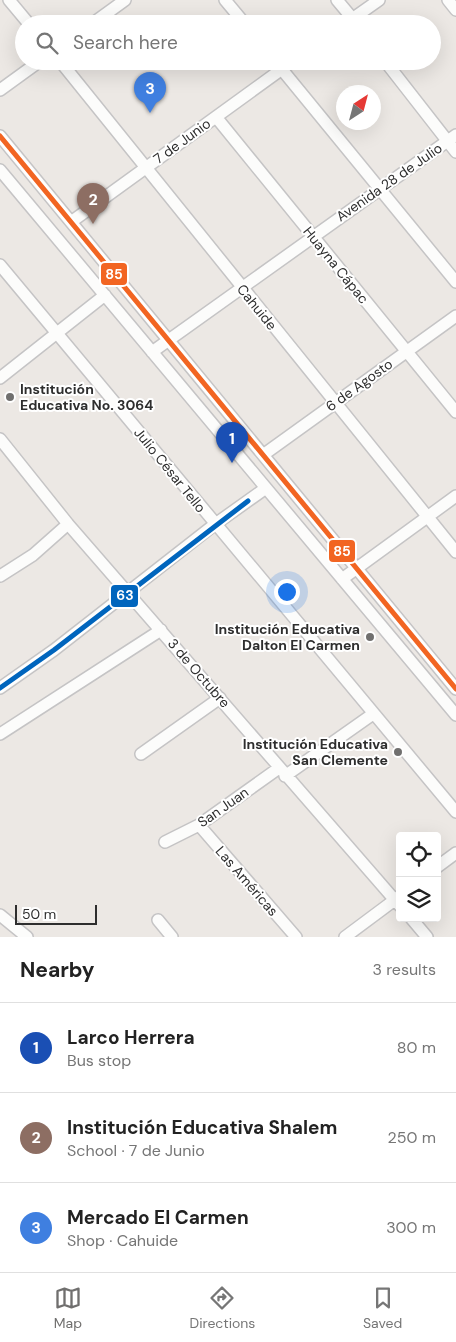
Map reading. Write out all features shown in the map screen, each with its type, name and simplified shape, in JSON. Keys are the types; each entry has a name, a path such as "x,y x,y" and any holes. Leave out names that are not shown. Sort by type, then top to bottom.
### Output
{"street":[{"path":"9,0 21,15"},
{"path":"225,0 238,15"},
{"path":"338,0 347,15"},
{"path":"360,15 379,0"},
{"path":"448,0 456,10"},
{"path":"103,15 121,1"},
{"path":"0,90 28,70"},
{"name":"Cahuide","path":"67,70 241,288 456,552"},
{"name":"7 de Junio","path":"71,222 216,117 273,70"},
{"path":"283,70 456,282"},
{"path":"393,70 451,138 456,152"},
{"name":"Huayna Cápac","path":"216,117 456,412"},
{"path":"0,136 356,568 454,681"},
{"name":"Avenida 28 de Julio","path":"152,352 451,138"},
{"path":"0,170 456,715"},
{"name":"Julio César Tello","path":"0,264 58,332 214,525 456,812"},
{"path":"0,378 105,295"},
{"name":"6 de Agosto","path":"263,455 456,316"},
{"name":"3 de Octubre","path":"0,439 68,524 282,772 396,899"},
{"path":"0,688 54,650 214,525 266,488"},
{"path":"342,579 456,496"},
{"path":"0,576 33,555 68,524"},
{"path":"0,734 161,630"},
{"path":"141,754 220,698"},
{"name":"San Juan","path":"166,842 199,825 373,714"},
{"name":"Las Américas","path":"199,825 296,937"},
{"path":"441,864 456,853"},
{"path":"345,937 396,902"},
{"path":"0,915 27,937"},
{"path":"158,920 172,937"},
{"path":"414,922 427,937"}],"transit line":[{"name":"85","path":"0,136 456,689"},
{"name":"63","path":"0,688 54,650 248,501"}],"place":[{"name":"Mercado El Carmen","path":"150,113"},
{"name":"Institución Educativa Shalem","path":"93,224"},
{"name":"Institución Educativa No. 3064","path":"10,397"},
{"name":"Larco Herrera","path":"232,463"},
{"name":"Institución Educativa Dalton El Carmen","path":"370,637"},
{"name":"Institución Educativa San Clemente","path":"398,752"}]}
